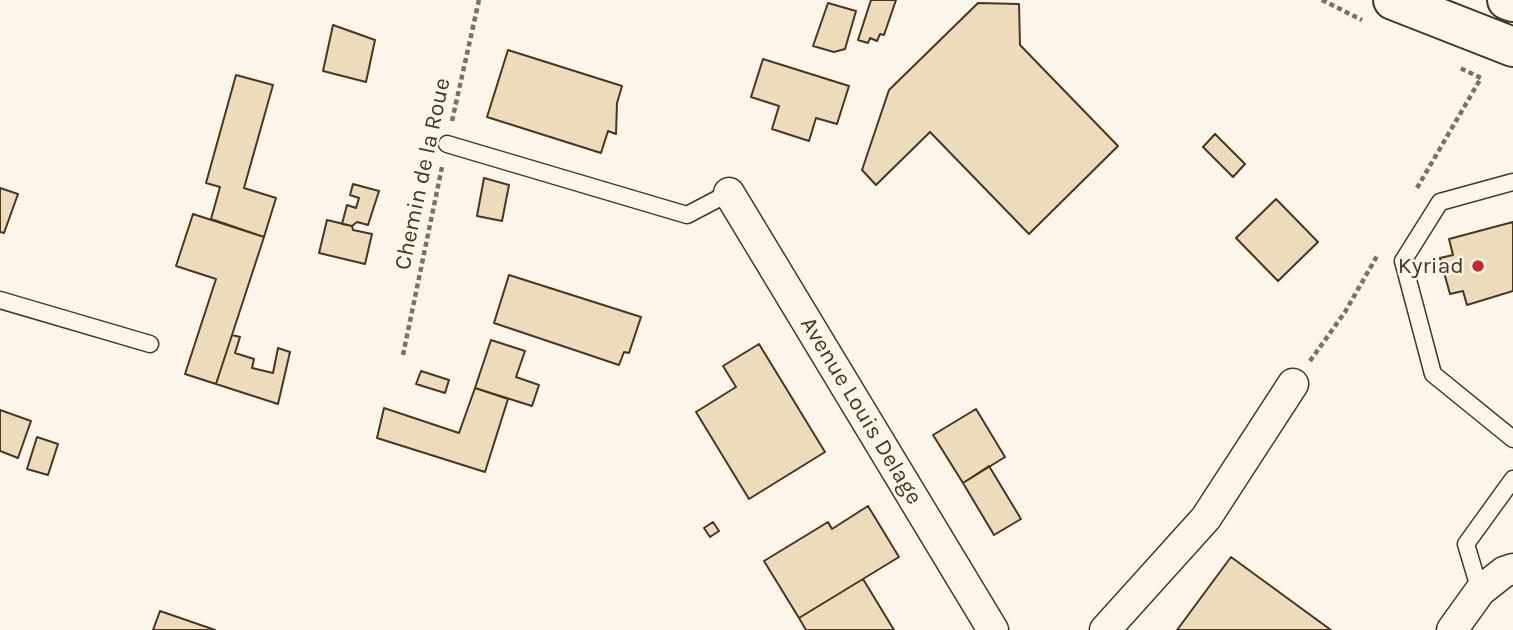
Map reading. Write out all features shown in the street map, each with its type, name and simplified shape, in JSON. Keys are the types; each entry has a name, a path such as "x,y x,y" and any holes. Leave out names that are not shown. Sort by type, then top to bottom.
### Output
{"main road":[{"path":"1507,0 1513,2"},
{"path":"1382,12 1513,47"}],"street":[{"name":"Avenue Louis Delage","path":"729,193 993,630"},
{"path":"1105,630 1206,518 1293,384"},
{"path":"1451,630 1480,591 1504,572 1513,569"}],"lane":[{"path":"447,144 687,215 729,193"},
{"path":"1513,182 1440,202 1403,261 1433,374 1513,439"},
{"path":"0,300 150,344"},
{"path":"1480,591 1466,544 1513,479"}],"path":[{"name":"Chemin de la Roue","path":"403,355 479,0"},
{"path":"1322,0 1382,12"},
{"path":"1413,195 1480,78 1456,66"},
{"path":"1293,384 1345,312 1379,253"}],"building":[{"path":"871,0 896,0 884,35 880,34 877,41 870,38 868,43 858,40"},
{"path":"828,3 856,11 845,49 834,52 813,46"},
{"path":"978,3 1019,4 1020,45 1118,146 1029,234 930,132 876,185 862,170 889,90"},
{"path":"333,25 375,40 366,82 323,71"},
{"path":"508,50 622,86 617,103 616,134 608,131 601,153 487,117"},
{"path":"763,59 849,86 837,124 816,118 809,141 772,129 779,106 751,97"},
{"path":"236,75 273,85 244,188 276,198 264,237 211,219 220,187 206,183"},
{"path":"1215,134 1245,164 1233,177 1203,147"},
{"path":"484,178 509,185 502,221 477,216"},
{"path":"353,184 379,191 368,225 357,222 352,226 342,224 347,205 356,208 359,198 350,195"},
{"path":"0,188 18,194 4,233 0,232"},
{"path":"1276,199 1318,242 1278,281 1236,238"},
{"path":"193,214 264,237 216,384 185,374 216,279 176,266"},
{"path":"327,220 372,234 365,264 319,253"},
{"name":"Kyriad","path":"1513,222 1513,291 1467,305 1463,291 1450,294 1440,258 1453,255 1449,239"},
{"path":"509,275 641,317 629,353 624,352 619,365 494,323"},
{"path":"232,335 240,337 235,353 254,359 252,368 273,373 278,348 290,352 278,404 216,384"},
{"path":"491,340 525,351 516,377 539,385 532,406 475,388"},
{"path":"759,344 825,452 749,499 696,412 736,387 723,366"},
{"path":"421,371 449,380 445,393 416,384"},
{"path":"475,388 508,399 485,472 377,438 384,408 459,433"},
{"path":"976,409 1005,457 963,483 933,435"},
{"path":"0,410 31,421 18,458 0,451"},
{"path":"37,437 58,444 48,475 27,469"},
{"path":"989,466 1021,519 994,535 963,483"},
{"path":"868,506 899,557 799,618 764,561 828,522 832,529"},
{"path":"713,522 719,531 710,537 704,528"},
{"path":"1231,557 1331,630 1177,630"},
{"path":"863,579 894,630 806,630 799,618"},
{"path":"160,611 215,630 153,630"}],"place":[{"name":"Kyriad","path":"1478,266"}]}
